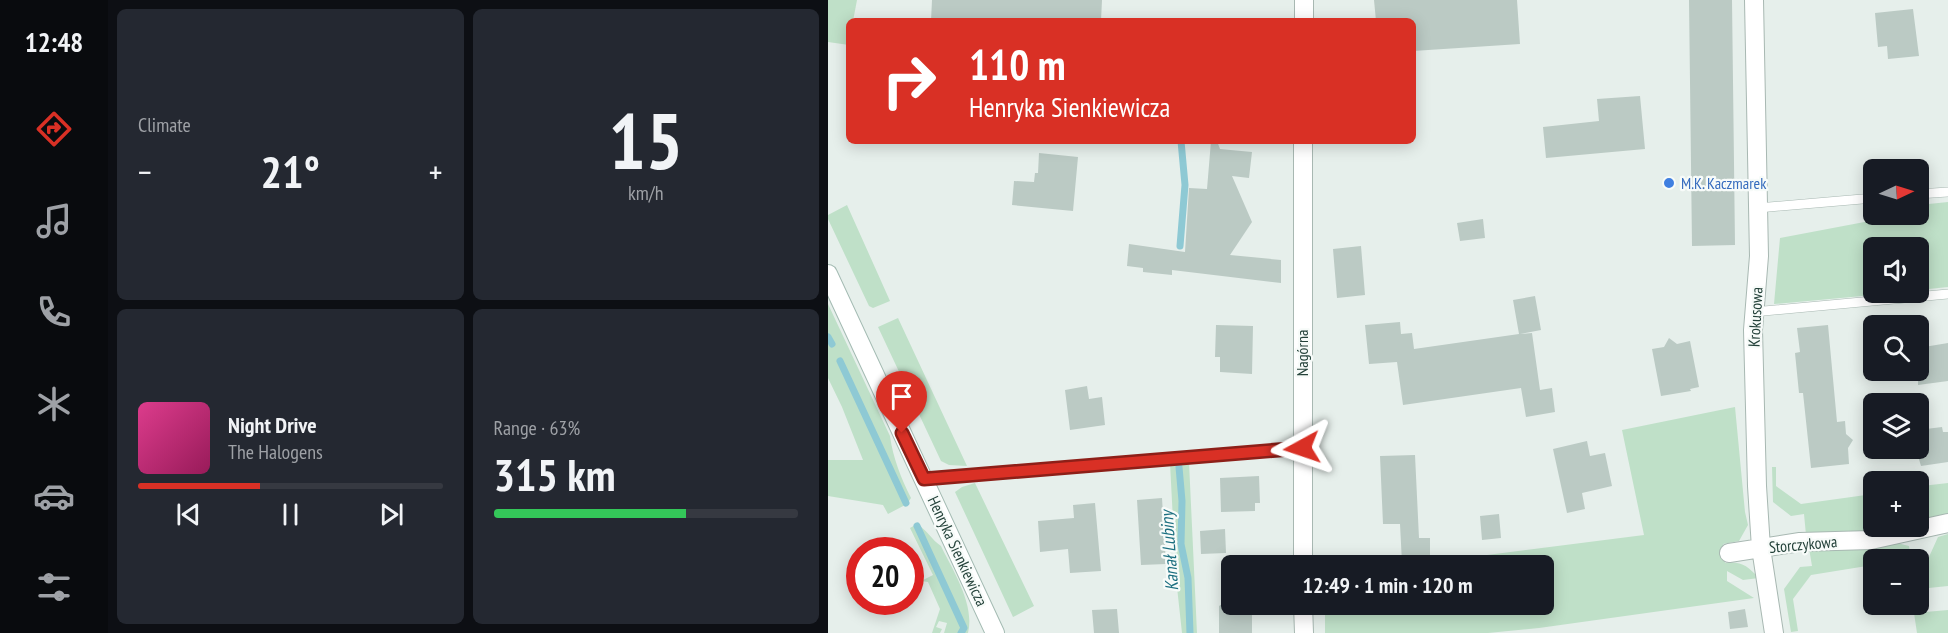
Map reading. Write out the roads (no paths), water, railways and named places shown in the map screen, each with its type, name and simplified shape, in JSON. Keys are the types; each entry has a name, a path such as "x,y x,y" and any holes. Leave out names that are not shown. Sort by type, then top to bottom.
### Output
{"street":[{"path":"1304,0 1304,18"},
{"name":"Krokusowa","path":"1754,0 1759,256 1754,312 1757,486 1761,548 1774,633"},
{"name":"Nagórna","path":"1303,144 1303,555"},
{"name":"Henryka Sienkiewicza","path":"828,274 995,633"},
{"name":"Storczykowa","path":"1729,553 1800,542 1871,540 1948,523"},
{"path":"1303,615 1304,633"}],"lane":[{"path":"1929,194 1948,192"},
{"path":"1758,208 1863,199"},
{"path":"1754,312 1948,294"},
{"path":"924,479 1302,448"}],"waterway":[{"name":"Kanał Lubiny","path":"1180,246 1185,185 1181,144"},
{"path":"828,337 832,344"},
{"path":"840,361 906,503"},
{"name":"Kanał Lubiny","path":"1179,467 1182,501 1181,544 1188,578 1190,633"},
{"path":"917,526 964,628 961,633"}],"place":[{"name":"M.K. Kaczmarek","path":"1669,183"}]}
